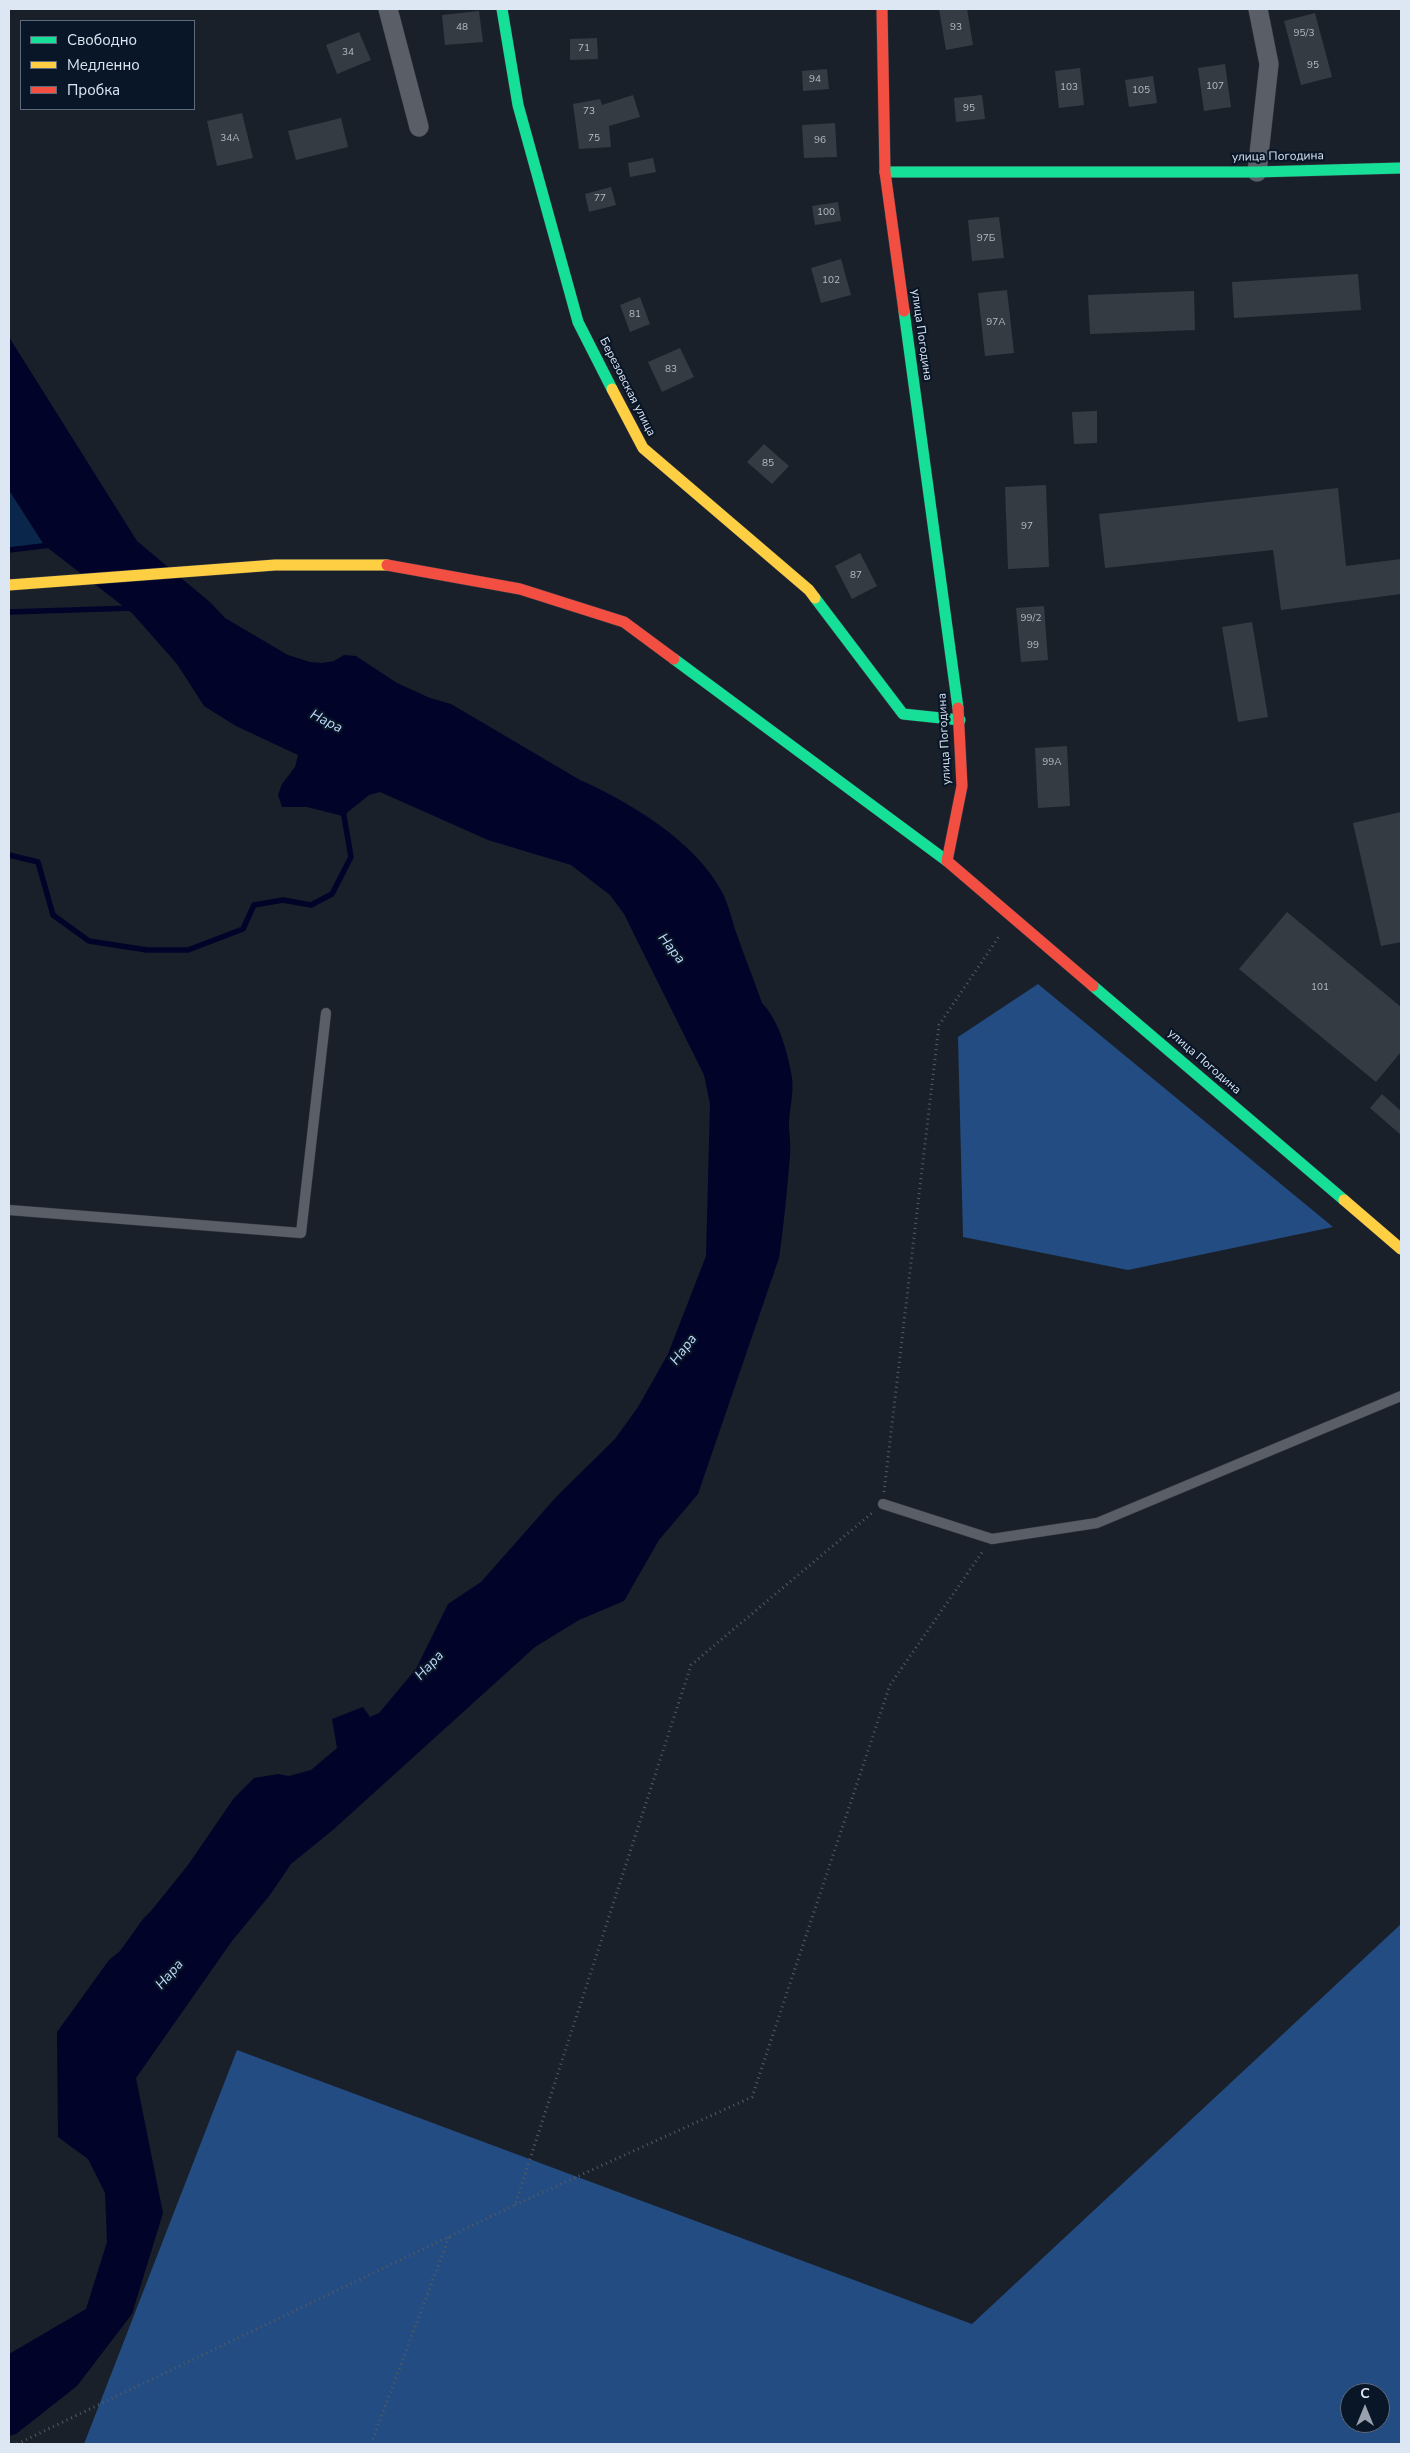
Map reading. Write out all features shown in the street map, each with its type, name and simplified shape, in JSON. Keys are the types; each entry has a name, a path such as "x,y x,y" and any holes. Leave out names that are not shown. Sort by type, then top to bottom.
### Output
{"street":[{"path":"388,9 419,127"},
{"name":"Березовская улица","path":"502,9 518,105 578,322 643,448 809,590 903,714 960,720"},
{"name":"улица Погодина","path":"882,9 885,172 960,720 962,786 947,861 1400,1244"},
{"path":"1257,172 1269,64 1258,9"},
{"name":"улица Погодина","path":"885,172 1257,172 1401,168"},
{"path":"9,585 275,565 393,565 520,589 624,622 947,861"}],"lane":[{"path":"9,1210 301,1233 326,1012"},
{"path":"883,1504 992,1539 1096,1523 1401,1396"}],"path":[{"path":"515,2205 691,1665 883,1504 939,1025 1002,932"},
{"path":"17,2444 515,2205 752,2097 890,1685 992,1539"},
{"path":"371,2444 449,2237"}],"shaded area":[{"path":"9,490 44,545 9,550"},
{"path":"1038,984 1333,1227 1128,1270 963,1237 958,1037"},
{"path":"1401,1924 1401,2444 84,2444 237,2050 972,2324"}],"water":[{"name":"Нара","path":"9,337 137,541 211,603 225,618 288,655 310,662 322,663 334,661 344,655 356,656 397,683 430,698 451,704 580,780 640,812 679,840 696,856 722,892 729,908 762,1003 773,1017 781,1035 793,1085 789,1122 790,1156 779,1258 698,1494 659,1540 624,1601 579,1620 535,1647 334,1829 291,1864 270,1895 232,1941 136,2078 163,2213 132,2314 77,2386 16,2434 9,2436 9,2354 86,2309 107,2242 105,2193 88,2159 58,2137 57,2032 109,1960 120,1951 143,1919 188,1865 234,1798 254,1778 278,1774 289,1776 311,1770 337,1748 332,1719 363,1707 370,1717 379,1713 416,1669 448,1604 481,1582 557,1496 615,1439 638,1407 668,1354 706,1256 710,1104 704,1075 624,914 610,895 571,865 488,840 380,792 369,795 343,816 307,807 282,807 278,795 282,784 295,767 298,755 236,726 204,706 177,664 132,613 44,545 9,490"}],"building":[{"path":"939,9 967,9 973,45 946,50"},
{"path":"479,11 483,42 445,45 442,15"},
{"path":"1315,13 1332,77 1301,85 1284,21"},
{"path":"359,32 371,60 337,74 326,45"},
{"path":"597,38 598,59 570,60 570,39"},
{"path":"1225,64 1231,107 1204,111 1198,68"},
{"path":"1080,68 1084,105 1059,108 1055,71"},
{"path":"827,69 829,89 803,91 802,71"},
{"path":"1153,76 1157,103 1129,107 1125,80"},
{"path":"633,95 640,117 609,126 611,147 579,149 573,104 600,99 602,105"},
{"path":"982,95 985,119 956,122 954,98"},
{"path":"242,113 253,158 217,166 207,121"},
{"path":"341,118 348,147 296,160 288,131"},
{"path":"835,123 837,157 804,158 802,125"},
{"path":"653,158 656,172 630,177 628,163"},
{"path":"611,187 616,205 589,212 585,194"},
{"path":"838,202 841,221 815,225 812,206"},
{"path":"999,217 1004,258 972,261 968,220"},
{"path":"841,259 851,295 821,303 811,268"},
{"path":"1358,274 1361,310 1234,318 1232,282"},
{"path":"1007,290 1014,353 985,356 978,293"},
{"path":"1194,291 1195,330 1090,334 1088,295"},
{"path":"640,297 650,324 630,332 620,305"},
{"path":"680,348 694,377 662,392 648,362"},
{"path":"1097,411 1097,443 1074,444 1072,412"},
{"path":"764,444 789,466 772,484 747,462"},
{"path":"1046,485 1049,567 1008,569 1005,487"},
{"path":"1338,488 1346,566 1401,559 1401,594 1281,610 1273,550 1105,568 1099,514"},
{"path":"860,553 877,586 852,599 835,566"},
{"path":"1044,606 1048,660 1021,662 1016,608"},
{"path":"1252,622 1268,717 1238,722 1222,627"},
{"path":"1067,746 1070,806 1038,808 1035,748"},
{"path":"1401,812 1401,942 1381,946 1353,823"},
{"path":"1287,912 1401,1007 1401,1052 1376,1082 1239,969"},
{"path":"1382,1094 1401,1111 1401,1135 1370,1108"}],"waterway":[{"path":"9,550 51,545"},
{"path":"9,612 134,608"},
{"path":"9,855 38,862 53,915 89,941 147,950 188,950 243,929 254,905 283,900 311,905 332,894 351,857 343,810"}],"traffic: fast":[{"path":"502,9 518,105 578,322 612,389"},
{"path":"885,172 1257,172 1401,168"},
{"path":"904,311 958,708"},
{"path":"815,598 903,714 960,720"},
{"path":"674,659 947,861"},
{"path":"1093,986 1344,1200"}],"traffic: slow":[{"path":"612,389 643,448 809,590 815,598"},
{"path":"9,585 275,565 387,565"},
{"path":"1344,1200 1401,1249"}],"traffic: jam":[{"path":"882,9 885,172 904,311"},
{"path":"387,565 520,589 624,622 674,659"},
{"path":"958,708 962,786 947,861 1093,986"}]}
